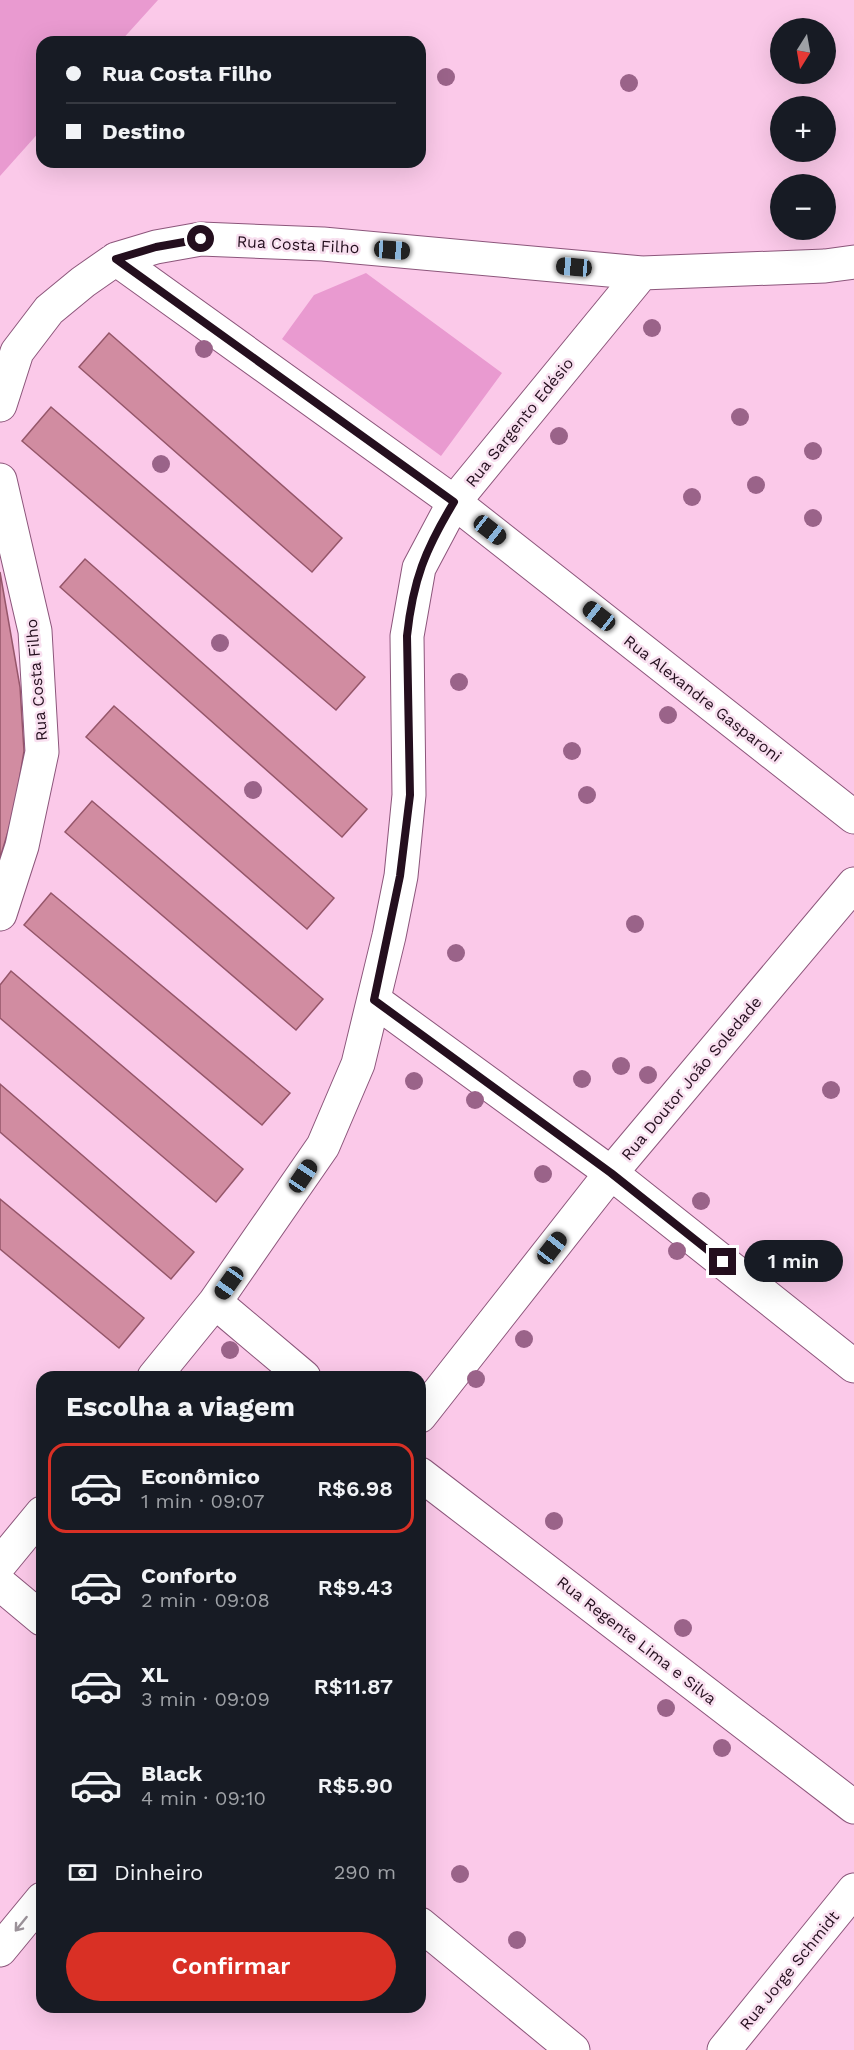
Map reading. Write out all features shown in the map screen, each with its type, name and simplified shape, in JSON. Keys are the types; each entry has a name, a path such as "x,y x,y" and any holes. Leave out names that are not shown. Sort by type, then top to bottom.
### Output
{"street":[{"name":"Rua Costa Filho","path":"0,405 17,351 49,310 116,259 156,247 201,239 415,252 642,273 825,266 854,262"},
{"name":"Rua Alexandre Gasparoni","path":"116,259 454,502 854,817"},
{"name":"Rua Sargento Edésio","path":"159,1371 215,1302 323,1146 358,1064 400,876 410,795 407,636 419,568 454,502 642,273"},
{"name":"Rua Costa Filho","path":"0,480 35,632 42,752 22,846 0,914"},
{"name":"Rua Doutor João Soledade","path":"426,1408 611,1173 854,884"},
{"path":"374,1000 611,1173 854,1366"},
{"path":"215,1302 297,1371"},
{"name":"Rua Regente Lima e Silva","path":"426,1479 854,1807"},
{"path":"0,1564 36,1520"},
{"path":"0,1584 36,1614"},
{"name":"Rua Jorge Schmidt","path":"724,2050 854,1890"},
{"path":"0,1950 36,1906"},
{"path":"426,1929 573,2050"}],"shaded area":[{"path":"0,0 158,0 125,36 36,36 36,136 0,176"},
{"path":"366,273 502,373 441,456 282,339 314,295"}],"building":[{"path":"109,333 342,538 312,572 79,367"},
{"path":"51,407 365,677 336,710 22,441"},
{"path":"85,559 367,809 342,837 60,587"},
{"path":"0,572 20,687 24,751 14,812 0,858"},
{"path":"114,706 334,898 307,929 86,737"},
{"path":"92,801 323,999 296,1030 65,832"},
{"path":"51,893 290,1093 262,1125 24,925"},
{"path":"11,971 243,1169 216,1202 0,1018 0,985"},
{"path":"0,1084 194,1252 171,1279 0,1132"},
{"path":"0,1199 144,1318 119,1348 0,1249"}],"route":[{"path":"201,239 156,247 116,259 454,502 436,531 419,568 410,610 407,636 411,731 410,795 400,876 374,1000 611,1173 723,1262"}]}
